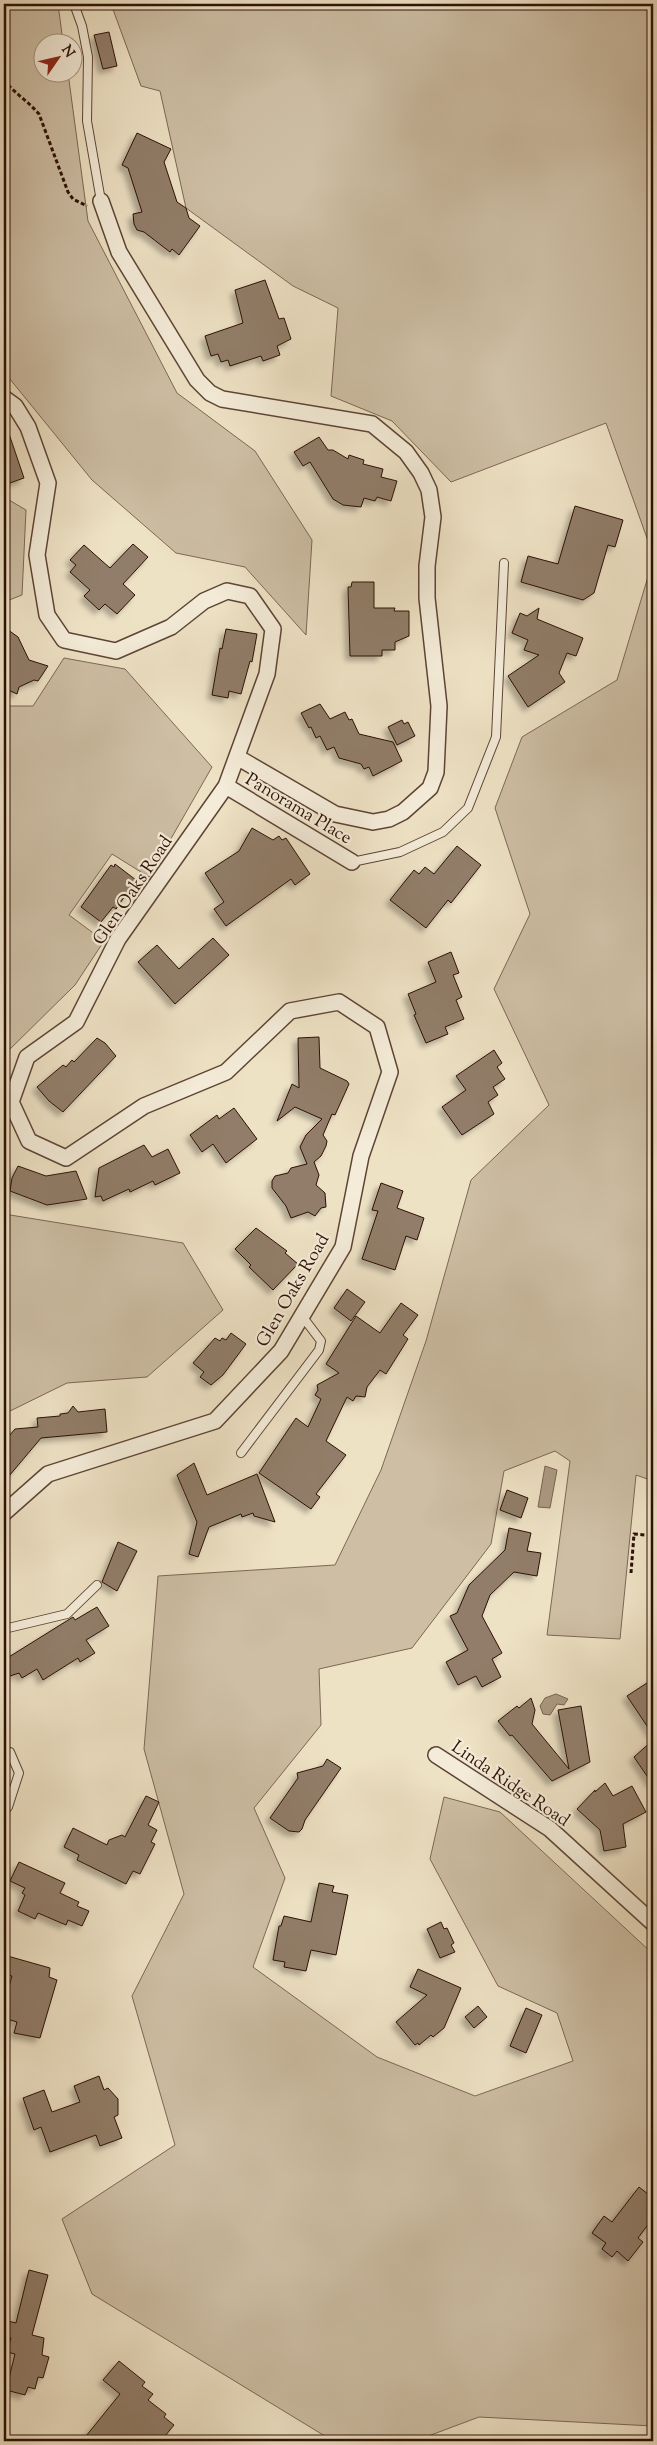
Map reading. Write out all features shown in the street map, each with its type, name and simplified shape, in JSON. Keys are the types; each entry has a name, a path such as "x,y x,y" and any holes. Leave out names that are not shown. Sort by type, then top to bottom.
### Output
{"street":[{"path":"101,201 119,252 197,380 210,393 236,402 340,417 372,424 406,452 429,490 433,517 427,566 428,598 439,706 436,772 430,788 403,812 389,819 373,822 335,814 237,756"},
{"name":"Glen Oaks Road","path":"4,398 15,406 28,427 48,483 37,555 47,615 64,640 116,651 171,626 204,601 227,591 250,596 261,608 273,629 267,674 226,786 118,939 76,1022 27,1057 11,1102 29,1141 66,1158 144,1106 226,1072 290,1011 339,1002 378,1027 390,1072 361,1156 343,1247 281,1352 215,1421 48,1474 4,1513"},
{"name":"Panorama Place","path":"226,786 352,862"},
{"name":"Linda Ridge Road","path":"436,1754 550,1829 653,1923"}],"lane":[{"path":"74,4 82,26 88,57 87,121 101,201"},
{"path":"352,862 400,852 443,832 468,808 496,737 504,563"},
{"path":"241,1453 319,1350 321,1340 302,1316"},
{"path":"4,1629 67,1614 97,1585"},
{"path":"4,1752 10,1752 19,1773 6,1809"}],"path":[{"path":"4,80 11,89 31,104 39,114 62,178 74,199"},
{"path":"631,1573 634,1534 645,1534"}],"shaded area":[{"path":"4,4 58,4 62,32 32,32 32,82 69,82 88,221 177,393 255,451 312,540 306,635 245,567 176,553 92,480 5,373"},
{"path":"111,4 653,4 653,555 606,423 451,482 392,421 331,396 338,308 293,286 186,208 160,91 141,86"},
{"path":"4,497 26,510 22,595 4,602"},
{"path":"653,560 653,1481 636,1475 620,1639 547,1635 570,1461 555,1451 504,1471 491,1544 412,1648 319,1669 321,1725 254,1808 285,1878 253,1967 377,2057 475,2096 573,2061 557,2013 498,1986 430,1859 444,1797 500,1812 653,1954 653,2426 479,2417 415,2441 333,2441 92,2294 62,2219 175,2145 132,1996 184,1894 144,1749 158,1576 335,1565 381,1470 426,1341 471,1180 549,1105 494,989 530,914 495,808 522,737 617,680"},
{"path":"64,658 125,669 212,767 149,877 112,854 69,915 104,941 75,985 4,1055 4,706 33,706"},
{"path":"4,1214 183,1243 223,1310 147,1377 67,1383 4,1414"},
{"path":"545,1466 557,1470 550,1508 538,1507"},
{"path":"556,1694 568,1699 564,1705 557,1704 550,1715 543,1714 540,1706 545,1698"}],"building":[{"path":"109,32 117,66 103,69 94,35"},
{"path":"137,133 171,149 164,162 177,202 186,208 189,218 200,226 179,255 172,249 170,252 144,232 137,230 134,224 133,214 142,212 128,168 122,165"},
{"path":"265,280 279,319 284,318 291,339 277,346 280,355 263,361 261,356 230,366 228,360 221,362 218,354 211,356 205,336 243,323 235,290"},
{"path":"6,425 24,478 7,484 4,476 4,426"},
{"path":"319,437 328,450 333,450 348,459 349,455 364,460 363,464 383,469 381,477 397,481 391,501 377,497 375,501 364,498 361,507 343,505 333,499 310,462 303,466 294,452"},
{"path":"575,506 623,520 615,547 608,545 594,593 583,600 521,582 528,556 558,564"},
{"path":"133,544 148,557 123,584 135,595 117,614 105,604 99,610 84,596 90,590 70,572 76,565 70,560 84,545 110,568"},
{"path":"352,582 374,582 374,608 395,608 394,611 409,611 409,636 395,642 395,650 382,650 382,656 350,656 348,587 351,587"},
{"path":"539,608 537,619 583,638 576,656 567,653 559,673 565,682 528,707 508,676 539,655 524,650 528,640 512,633 520,613 527,616"},
{"path":"4,627 18,637 29,660 48,666 38,681 34,680 19,687 17,694 4,688"},
{"path":"226,629 257,634 252,662 250,661 241,694 229,691 228,698 212,695 220,648 222,649"},
{"path":"320,704 330,719 345,712 349,720 352,719 359,734 393,742 402,761 373,776 369,767 364,769 361,764 339,758 334,747 327,750 320,736 316,738 301,713"},
{"path":"402,720 404,724 408,722 415,736 397,745 388,727"},
{"path":"252,828 273,840 279,836 282,840 286,838 310,874 295,885 291,879 226,926 214,909 224,902 205,873 239,851"},
{"path":"457,846 481,865 451,903 448,900 426,928 390,900 414,870 419,874 425,867 434,874"},
{"path":"115,864 136,880 116,909 113,907 101,922 81,907 111,865 114,867"},
{"path":"213,938 229,955 175,1004 138,962 157,945 179,969"},
{"path":"451,952 459,973 453,975 462,997 456,1000 464,1019 445,1027 448,1034 426,1043 414,1015 416,1014 408,994 436,982 428,962"},
{"path":"319,1037 320,1068 347,1081 349,1084 335,1115 332,1114 323,1135 327,1141 326,1146 321,1156 314,1162 319,1175 316,1185 325,1193 326,1207 321,1208 315,1216 308,1212 291,1218 286,1206 272,1188 272,1181 275,1176 288,1173 291,1168 307,1164 300,1147 306,1135 322,1119 295,1107 277,1121 292,1084 299,1088 298,1038"},
{"path":"97,1038 105,1043 116,1056 63,1112 49,1101 37,1087 63,1065 66,1067 72,1060 74,1062"},
{"path":"494,1050 502,1063 497,1067 505,1079 493,1087 498,1095 488,1102 494,1114 462,1135 442,1107 466,1090 456,1076"},
{"path":"234,1108 257,1139 226,1163 213,1144 202,1152 190,1135 217,1115 219,1119"},
{"path":"144,1145 152,1157 168,1149 180,1173 155,1185 153,1181 130,1192 129,1189 103,1201 101,1196 95,1197 99,1168"},
{"path":"18,1166 46,1176 76,1171 87,1199 47,1205 10,1191 12,1178"},
{"path":"381,1183 403,1191 397,1208 424,1218 417,1240 406,1236 395,1270 362,1259 378,1211 372,1210"},
{"path":"256,1228 287,1251 285,1253 298,1264 273,1290 249,1267 251,1265 235,1249"},
{"path":"347,1289 365,1302 351,1321 334,1308"},
{"path":"401,1303 418,1315 403,1335 408,1339 386,1374 380,1370 367,1387 365,1397 356,1396 353,1401 347,1397 326,1441 346,1455 316,1494 320,1497 311,1509 259,1473 296,1418 308,1427 321,1399 315,1395 318,1390 317,1385 339,1373 326,1364 356,1316 380,1333"},
{"path":"231,1333 246,1344 223,1375 211,1385 200,1377 204,1372 193,1363 215,1338 220,1341 222,1338 226,1340"},
{"path":"73,1406 78,1412 105,1409 107,1432 41,1438 4,1482 4,1442 15,1429 38,1427 37,1418 60,1416 60,1414 68,1413"},
{"path":"194,1463 207,1495 257,1474 275,1522 254,1516 253,1513 242,1517 241,1514 209,1527 198,1557 189,1554 197,1522 177,1475"},
{"path":"507,1490 528,1498 521,1518 500,1510"},
{"path":"509,1528 531,1533 527,1551 541,1553 537,1576 514,1572 490,1595 482,1616 502,1653 492,1659 501,1677 482,1687 476,1676 458,1685 446,1662 468,1650 450,1616 457,1613 469,1585 505,1550"},
{"path":"118,1542 137,1551 117,1591 102,1582"},
{"path":"97,1607 109,1626 86,1640 95,1653 80,1662 78,1658 43,1680 37,1669 22,1678 19,1673 4,1678 4,1660 73,1617 75,1620"},
{"path":"653,1679 653,1735 627,1696"},
{"path":"531,1698 535,1710 532,1724 569,1769 558,1710 581,1706 590,1762 552,1781 512,1735 510,1736 498,1721"},
{"path":"653,1740 653,1785 634,1757"},
{"path":"327,1759 341,1768 305,1820 302,1829 299,1832 289,1831 270,1818 298,1778 297,1773 323,1766"},
{"path":"605,1783 613,1796 632,1786 646,1812 623,1824 626,1847 604,1851 600,1830 577,1809 595,1790 595,1792"},
{"path":"146,1796 159,1802 148,1825 157,1830 151,1842 155,1844 140,1874 133,1871 126,1884 77,1860 79,1855 64,1847 73,1828 107,1845 109,1840 122,1835 125,1837"},
{"path":"19,1862 65,1883 60,1893 79,1902 77,1906 89,1911 82,1926 68,1920 66,1925 38,1913 35,1919 18,1911 25,1895 22,1893 25,1888 10,1881"},
{"path":"319,1883 334,1886 332,1892 348,1895 336,1955 311,1950 306,1971 284,1967 285,1962 273,1960 279,1926 281,1926 284,1916 311,1922"},
{"path":"441,1922 444,1929 447,1928 454,1943 451,1945 455,1952 440,1958 427,1929"},
{"path":"4,1955 50,1968 49,1977 57,1980 40,2038 14,2033 17,2022 4,2018 4,2004 12,1976 4,1974"},
{"path":"418,1969 461,1988 444,2028 433,2037 431,2035 419,2045 418,2043 415,2045 396,2022 427,1995 410,1987"},
{"path":"478,2006 487,2017 474,2028 465,2017"},
{"path":"526,2008 542,2015 526,2053 510,2046"},
{"path":"99,2076 104,2090 108,2088 118,2099 118,2115 114,2117 122,2138 100,2146 96,2135 50,2152 41,2127 34,2130 23,2098 44,2090 52,2112 80,2102 74,2086"},
{"path":"639,2187 653,2198 653,2218 638,2238 643,2242 628,2261 617,2251 612,2257 602,2249 606,2243 592,2233 604,2216 612,2222"},
{"path":"29,2270 48,2275 32,2335 44,2338 42,2355 49,2357 43,2378 38,2377 35,2389 28,2387 25,2395 6,2390 15,2354 7,2352 11,2338 4,2336 8,2321 16,2323"},
{"path":"119,2361 145,2382 142,2386 153,2394 148,2400 166,2414 164,2417 174,2425 161,2441 82,2441 120,2394 103,2380"}]}
